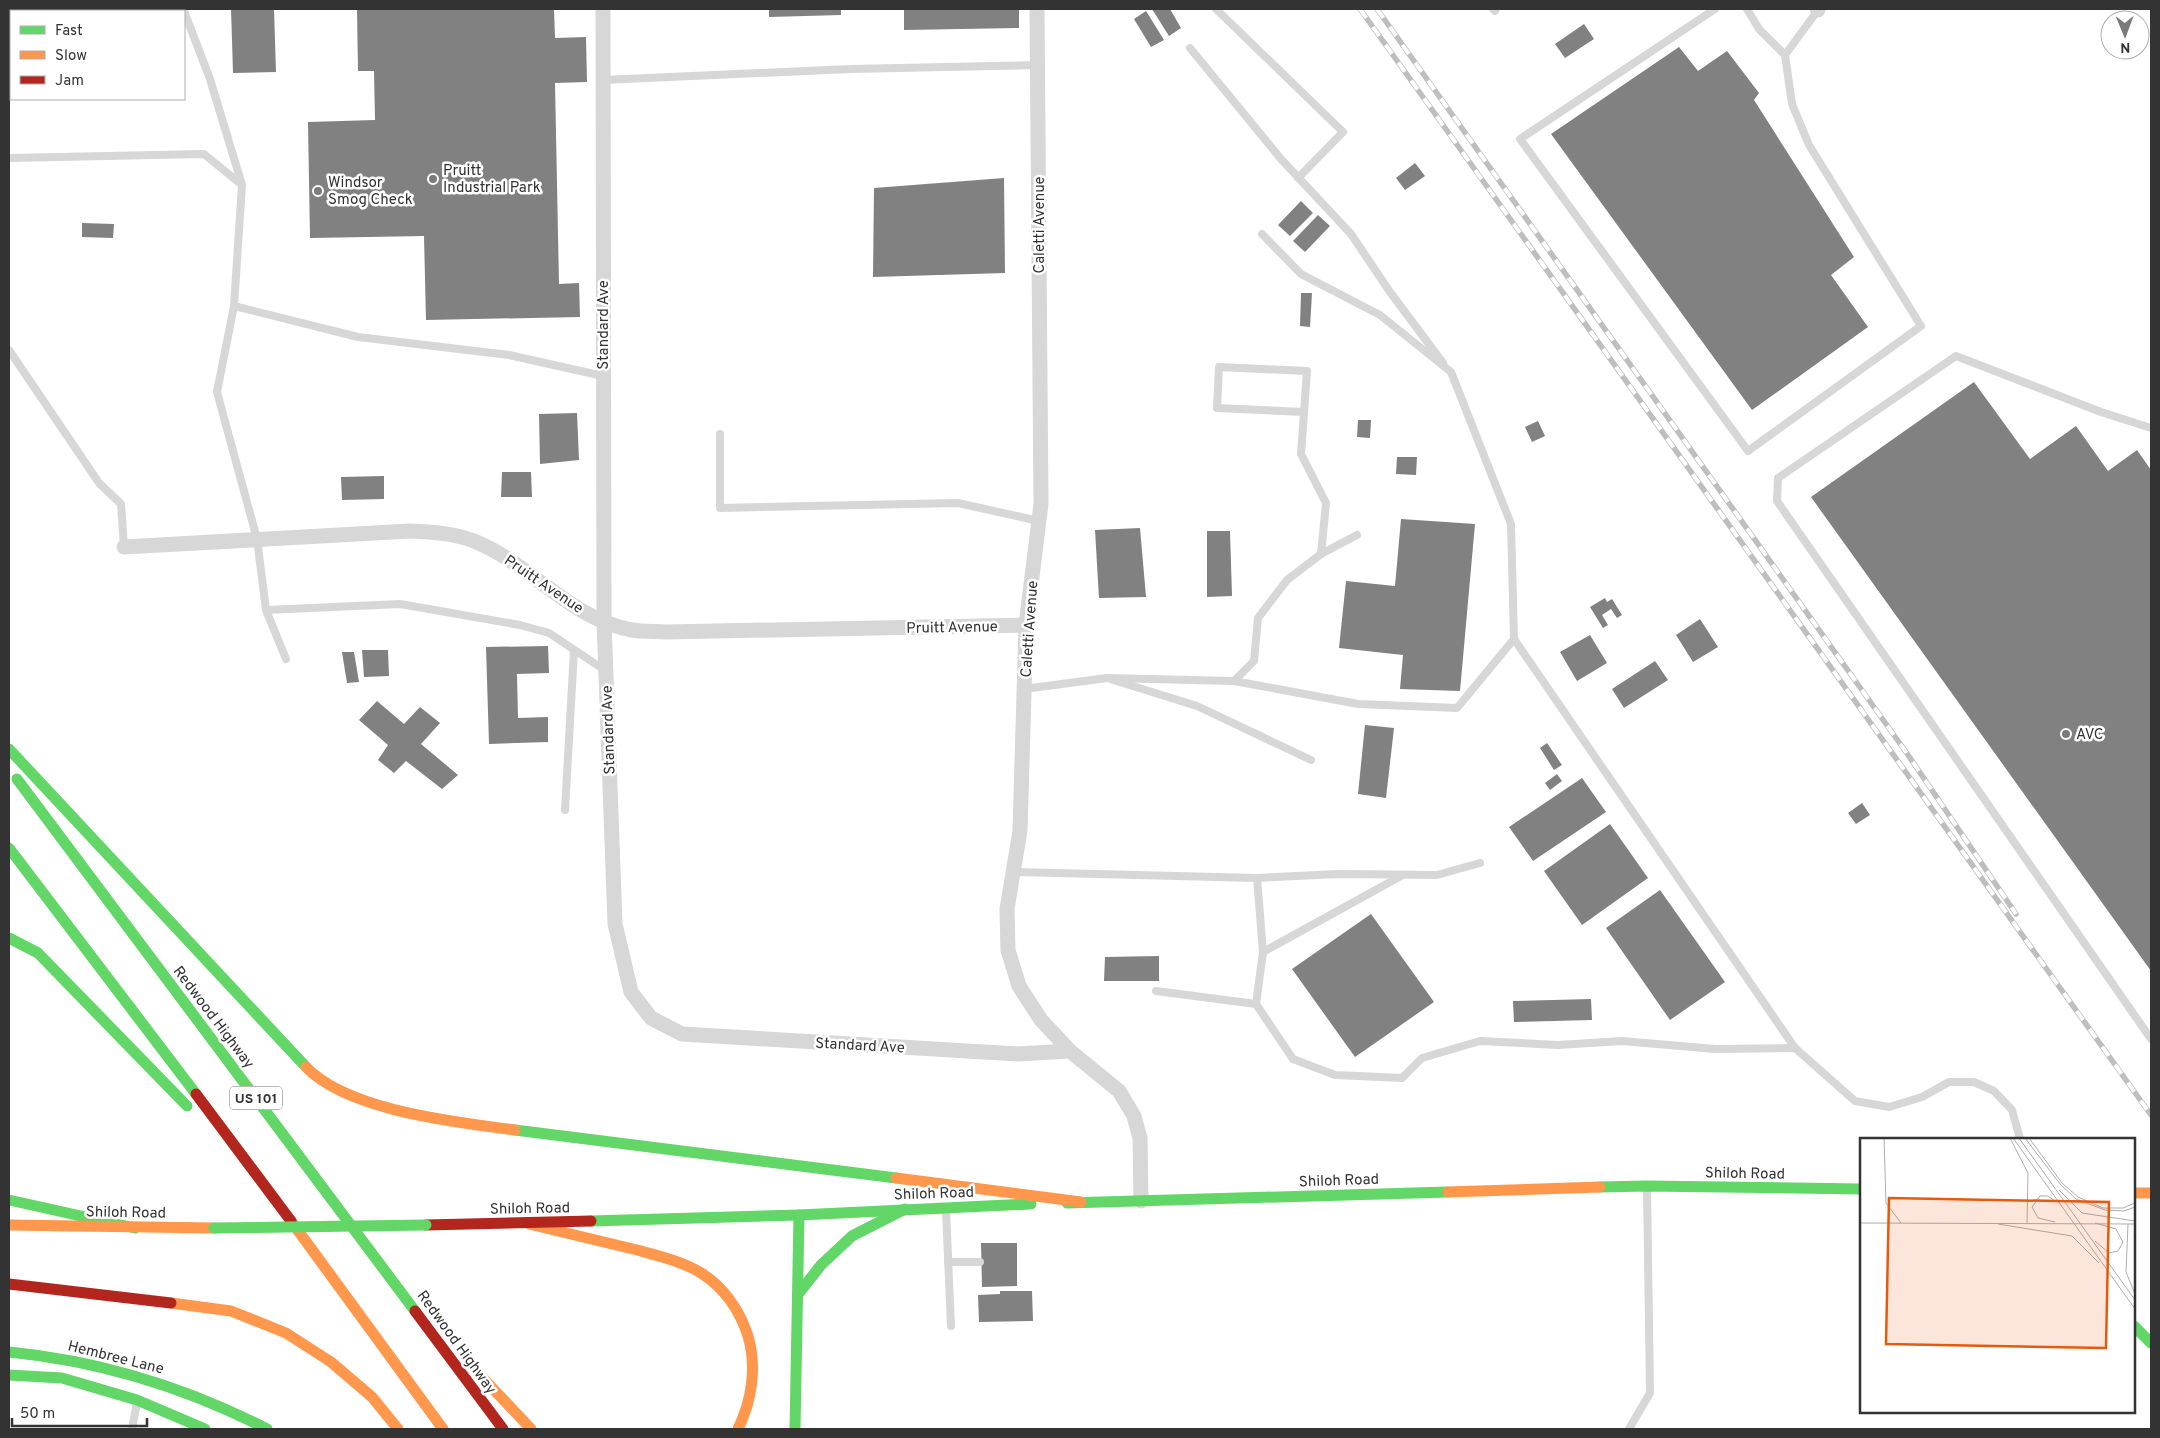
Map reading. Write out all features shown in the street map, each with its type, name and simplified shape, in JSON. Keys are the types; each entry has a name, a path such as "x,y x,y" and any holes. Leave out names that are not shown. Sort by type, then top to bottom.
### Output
{"main road":[{"path":"9,749 312,1073 352,1097 432,1119 1081,1202"},
{"name":"Redwood Highway","path":"9,768 503,1429"},
{"name":"US 101","path":"9,848 265,1185 442,1429"},
{"path":"9,938 38,953 265,1185"},
{"name":"Shiloh Road","path":"9,1225 214,1228 529,1224 799,1215 1081,1202 1646,1186 1860,1190"},
{"path":"2135,1193 2151,1193"},
{"path":"9,1200 135,1228"},
{"path":"799,1293 820,1265 852,1236 904,1209"},
{"path":"795,1429 799,1215"},
{"path":"529,1224 659,1256 691,1267 716,1285 732,1303 743,1320 751,1345 754,1373 750,1399 738,1429"},
{"path":"393,1280 531,1429"},
{"path":"9,1284 199,1306 231,1311 260,1321 286,1333 331,1362 372,1397 398,1429"},
{"path":"2135,1327 2151,1343"},
{"name":"Hembree Lane","path":"9,1352 42,1354 153,1379 239,1414 267,1429"},
{"path":"9,1375 62,1378 138,1400 205,1429"}],"street":[{"name":"Standard Ave","path":"603,9 604,621 615,924 631,992 651,1018 682,1034 1018,1054 1070,1051"},
{"name":"Caletti Avenue","path":"1037,9 1041,504 1026,625 1020,831 1007,909 1008,950 1019,986 1041,1020 1070,1051 1119,1091 1134,1116 1140,1138 1142,1201"},
{"name":"Pruitt Avenue","path":"124,547 410,531 447,533 473,540 502,554 578,609 604,621 632,630 667,632 1026,625"}],"lane":[{"path":"1216,9 1342,132 1298,178"},
{"path":"1715,9 1520,139 1748,451 1921,326 1809,145 1792,104 1786,54 1759,29 1747,9"},
{"path":"1786,54 1817,9"},
{"path":"185,15 210,79 242,186 234,306 217,392 257,540 266,610 286,659"},
{"path":"1190,48 1281,159 1351,234 1390,292 1450,372 1511,524 1514,639 1795,1048 1855,1101 1889,1108 1922,1097 1949,1082 1974,1082 1994,1091 2012,1110 2020,1138"},
{"path":"603,80 850,69 1038,65"},
{"path":"9,158 204,154 242,186"},
{"path":"1262,234 1301,274 1380,315 1450,372"},
{"path":"234,306 358,338 509,355 603,376"},
{"path":"9,350 99,483 121,504 124,547"},
{"path":"2151,428 2101,412 1956,356 1778,478 1777,501 2151,1039"},
{"path":"1303,412 1217,408 1218,367 1307,371 1301,454 1326,503 1321,554"},
{"path":"720,434 720,508 958,503 1038,521"},
{"path":"1234,681 1254,660 1258,618 1288,580 1321,554 1357,535"},
{"path":"266,610 400,604 520,624 549,633 606,671"},
{"path":"1024,689 1107,678 1234,681 1358,704 1457,708 1514,639"},
{"path":"565,810 574,650"},
{"path":"1107,678 1197,706 1311,760"},
{"path":"1013,872 1257,878 1340,874 1437,875 1480,862"},
{"path":"1263,952 1402,875"},
{"path":"1257,878 1263,952 1256,1004 1293,1059 1335,1075 1402,1078 1422,1058 1480,1040 1558,1046 1622,1041 1714,1049 1795,1048"},
{"path":"1156,991 1256,1004"},
{"path":"1629,1429 1650,1393 1646,1186"},
{"path":"946,1208 951,1326"},
{"path":"948,1262 980,1262"},
{"path":"132,1429 138,1400"}],"building":[{"path":"231,9 274,9 276,72 233,73"},
{"name":"Pruitt Industrial Park","path":"357,9 554,9 555,38 586,37 587,82 555,83 559,284 579,283 580,317 426,320 424,236 310,238 308,122 375,120 374,71 358,71"},
{"path":"769,9 841,9 841,15 769,17"},
{"path":"904,9 1019,9 1019,28 904,30"},
{"path":"1152,9 1170,9 1181,28 1169,36"},
{"path":"1146,11 1164,40 1151,47 1134,19"},
{"path":"1584,24 1594,39 1565,58 1555,44"},
{"path":"1679,47 1698,71 1727,51 1759,93 1754,100 1854,257 1831,275 1868,327 1752,410 1551,134"},
{"path":"1415,163 1425,176 1405,190 1396,178"},
{"path":"1004,178 1005,273 873,277 874,188"},
{"path":"1301,201 1313,213 1290,236 1278,225"},
{"path":"1318,215 1330,226 1305,252 1293,241"},
{"path":"82,223 114,224 113,238 82,237"},
{"path":"1301,293 1312,293 1310,327 1300,326"},
{"name":"AVC","path":"1974,382 2030,459 2076,426 2108,471 2137,450 2151,470 2151,971 1811,497"},
{"path":"577,413 579,460 540,464 539,414"},
{"path":"1358,420 1371,420 1370,438 1357,437"},
{"path":"1538,421 1545,436 1532,442 1525,427"},
{"path":"1397,457 1417,457 1416,475 1396,474"},
{"path":"502,472 531,472 532,497 501,497"},
{"path":"384,476 384,499 342,500 341,477"},
{"path":"1401,519 1475,524 1460,691 1400,689 1403,655 1339,648 1346,581 1395,586"},
{"path":"1140,528 1146,597 1099,598 1095,530"},
{"path":"1207,531 1230,531 1232,596 1207,597"},
{"path":"1605,598 1607,602 1612,599 1622,615 1617,618 1611,609 1602,615 1608,625 1603,628 1590,607"},
{"path":"1700,619 1718,647 1693,662 1676,635"},
{"path":"1590,635 1607,663 1577,681 1560,652"},
{"path":"548,646 549,673 517,674 518,718 548,717 548,742 489,744 486,647"},
{"path":"362,650 388,650 389,676 364,677"},
{"path":"342,652 354,652 359,682 347,683"},
{"path":"1655,661 1668,680 1624,708 1612,689"},
{"path":"377,701 404,724 420,707 440,723 421,744 458,775 442,789 406,761 394,773 378,760 388,745 359,720"},
{"path":"1365,725 1394,728 1386,798 1358,794"},
{"path":"1547,743 1562,765 1554,770 1540,748"},
{"path":"1557,774 1562,781 1550,790 1545,783"},
{"path":"1582,778 1606,812 1533,861 1509,827"},
{"path":"1862,803 1870,815 1856,824 1848,813"},
{"path":"1610,824 1648,878 1582,925 1544,871"},
{"path":"1660,890 1725,982 1670,1020 1606,928"},
{"path":"1371,914 1434,1002 1355,1057 1292,969"},
{"path":"1159,956 1159,981 1104,981 1105,957"},
{"path":"1591,999 1592,1020 1514,1022 1513,1001"},
{"path":"981,1243 1017,1243 1017,1286 982,1287"},
{"path":"1000,1291 1032,1291 1033,1321 979,1322 978,1295 1000,1294"}],"railway":[{"path":"1360,9 2151,1115"},
{"path":"1377,9 1906,752 2016,914"}],"traffic: fast":[{"path":"9,749 306,1067"},
{"path":"17,779 415,1311"},
{"path":"9,848 196,1094"},
{"path":"9,938 38,953 187,1106"},
{"path":"515,1130 896,1178"},
{"path":"1600,1187 1860,1189"},
{"path":"1067,1203 1448,1192"},
{"path":"9,1200 135,1228"},
{"path":"591,1221 799,1215 1031,1204"},
{"path":"799,1293 821,1265 852,1236 905,1209"},
{"path":"795,1429 799,1215"},
{"path":"214,1228 426,1225"},
{"path":"2135,1327 2151,1343"},
{"path":"9,1352 77,1362 142,1378 205,1401 267,1429"},
{"path":"9,1375 62,1378 137,1400 205,1429"}],"traffic: slow":[{"path":"306,1067 325,1082 348,1094 375,1104 434,1118 515,1130"},
{"path":"896,1178 1081,1202"},
{"path":"1448,1192 1600,1187"},
{"path":"2135,1193 2151,1193"},
{"path":"291,1221 443,1429"},
{"path":"529,1224 670,1259 694,1269 717,1285 730,1300 741,1318 751,1348 752,1383 747,1407 738,1429"},
{"path":"9,1225 214,1228"},
{"path":"171,1303 231,1311 286,1333 331,1362 372,1397 398,1429"},
{"path":"482,1377 531,1429"}],"traffic: jam":[{"path":"196,1094 291,1221"},
{"path":"426,1225 591,1221"},
{"path":"9,1284 171,1303"},
{"path":"415,1311 503,1429"}],"place":[{"name":"Pruitt Industrial Park","path":"433,179"},
{"name":"Windsor Smog Check","path":"318,191"},
{"name":"AVC","path":"2066,734"}]}
